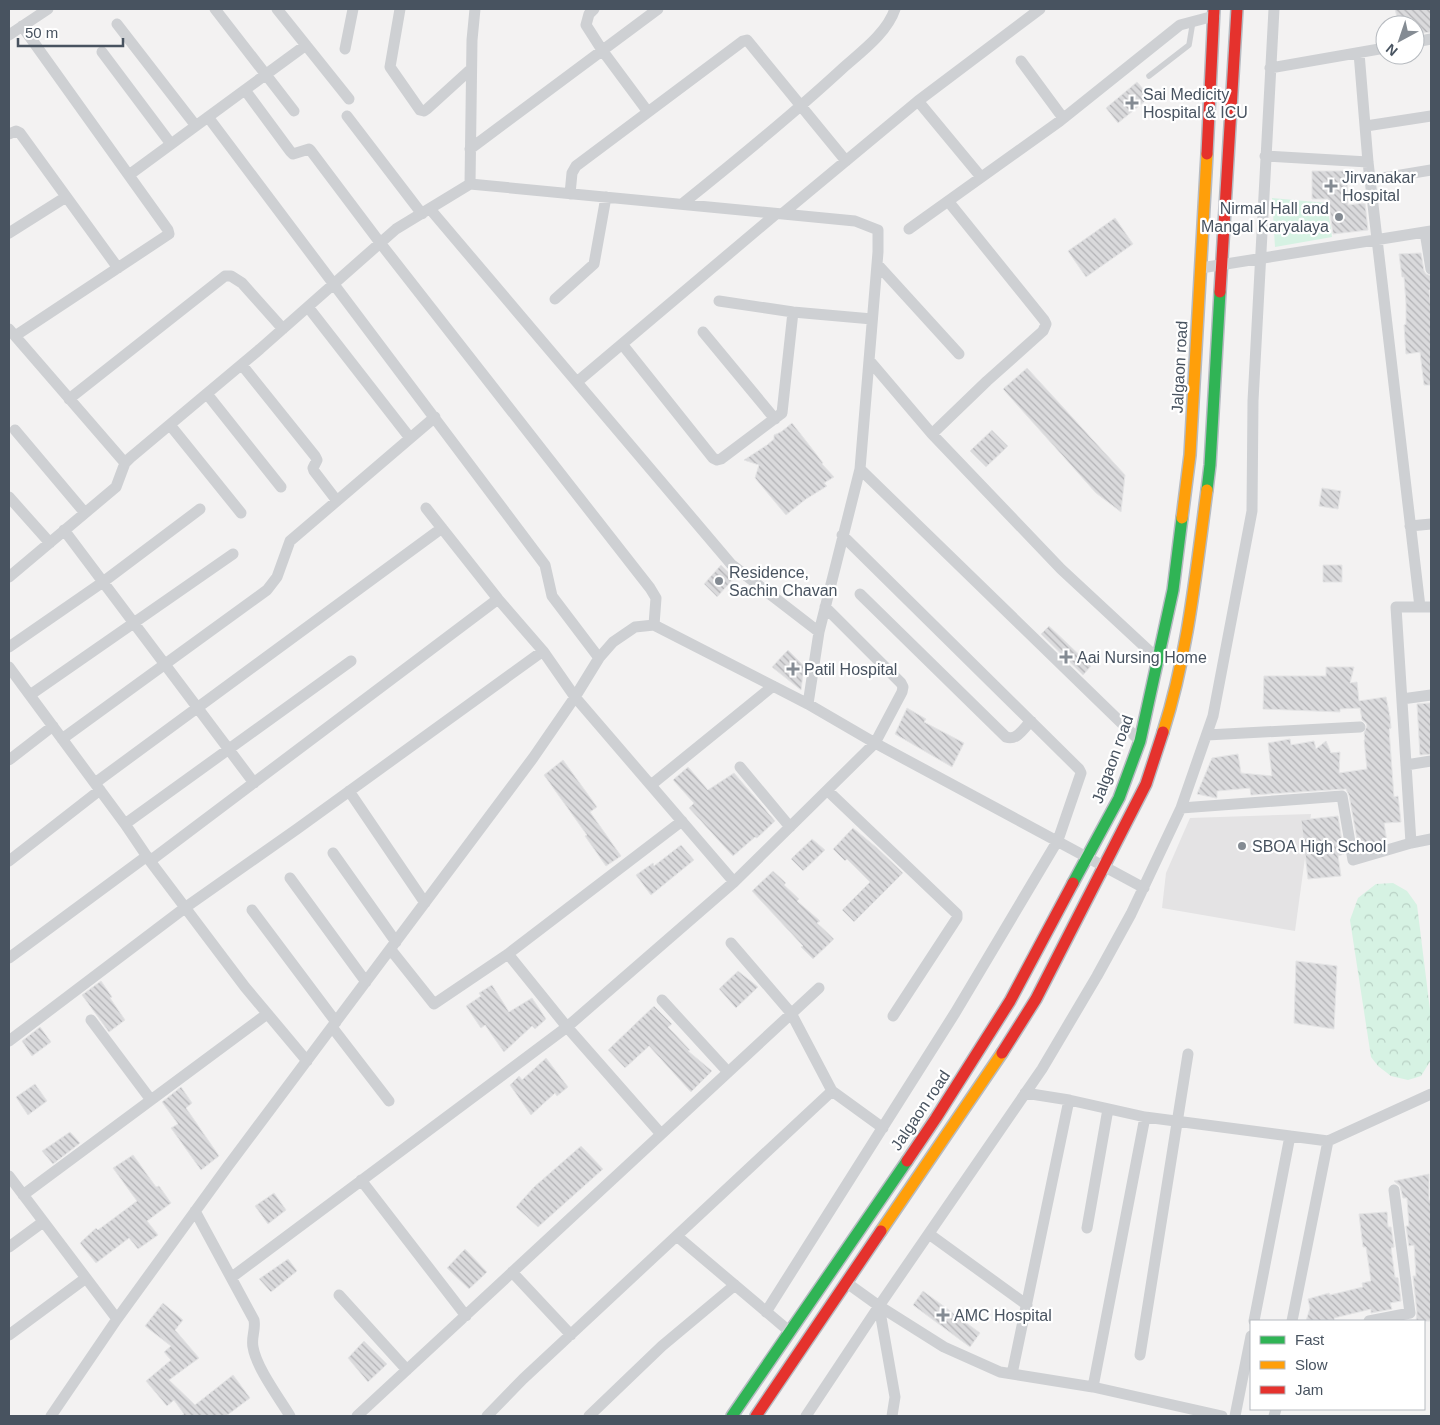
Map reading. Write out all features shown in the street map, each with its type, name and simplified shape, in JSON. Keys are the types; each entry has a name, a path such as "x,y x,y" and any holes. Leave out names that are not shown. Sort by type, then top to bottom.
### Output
{"highway":[{"path":"756,1416 985,1079 1036,999 1146,784 1172,703 1189,619 1210,465 1237,9"},
{"name":"Jalgaon road","path":"732,1416 936,1118 1010,1001 1119,798 1140,741 1173,590 1190,455 1214,12"}],"street":[{"path":"9,35 48,9"},
{"path":"215,9 294,111"},
{"path":"277,9 349,99"},
{"path":"346,49 353,9"},
{"path":"400,9 390,67 420,110 424,111 427,109 472,69"},
{"path":"470,184 475,9"},
{"path":"594,9 589,14 586,24 602,50 648,112"},
{"path":"470,149 658,9"},
{"path":"682,204 801,107 864,48 891,19 895,9"},
{"path":"577,382 918,101 1040,9"},
{"path":"806,1416 1042,1069 1097,976 1144,888 1181,808 1207,735 1217,697 1252,511 1253,401 1274,9"},
{"path":"909,229 1064,118 1175,28 1214,12"},
{"path":"117,24 196,126"},
{"path":"22,26 169,234 118,268 12,333 125,463"},
{"path":"570,194 573,169 747,40 846,161"},
{"path":"129,175 306,45"},
{"path":"1270,68 1375,50"},
{"path":"102,52 171,144"},
{"path":"1359,53 1368,162 1410,526 1426,607 1396,607 1411,843"},
{"path":"1021,61 1064,118"},
{"path":"245,90 293,154 305,149 311,151 381,244 654,593 656,598 654,625"},
{"path":"918,101 981,178"},
{"path":"347,116 426,211 577,382 731,564 819,632"},
{"path":"1366,126 1431,116"},
{"path":"208,117 545,565 552,596 599,658"},
{"path":"9,134 16,131 20,133 118,268"},
{"path":"1265,156 1368,162"},
{"path":"1371,180 1431,170"},
{"path":"9,575 116,487 125,463 242,365 396,230 470,184 855,222 878,230 877,264 860,470 842,535 819,632 808,704"},
{"path":"9,233 66,197"},
{"path":"555,300 590,270 594,264 606,197"},
{"path":"932,434 986,381 1043,331 1046,324 948,202"},
{"path":"1201,268 1428,232 1431,269"},
{"path":"877,264 959,354"},
{"path":"69,399 225,276 231,276 242,283 283,329"},
{"path":"719,301 793,312 872,319"},
{"path":"308,307 410,438"},
{"path":"622,344 712,458 721,460 780,415 784,409 793,312"},
{"path":"703,332 775,419"},
{"path":"869,360 932,434 1061,569 1159,660"},
{"path":"242,365 315,456 317,460 313,468 314,471 337,501"},
{"path":"207,394 281,487"},
{"path":"62,738 267,590 277,577 290,541 435,417"},
{"path":"170,425 241,513"},
{"path":"15,430 85,513"},
{"path":"860,470 1140,741"},
{"path":"9,497 50,542"},
{"path":"426,508 498,599 543,651 575,697 734,882"},
{"path":"9,647 103,582 200,509"},
{"path":"1410,526 1431,524"},
{"path":"9,861 97,786 198,706 442,528"},
{"path":"64,530 254,783"},
{"path":"766,1312 962,1001 1058,840 1081,773 842,535"},
{"path":"30,695 233,554"},
{"path":"860,594 1006,737 1012,739 1016,737 1030,721"},
{"path":"9,958 254,783 498,599"},
{"path":"232,1277 567,1027 734,882 875,743 902,692 901,683 825,607"},
{"path":"51,1416 117,1319 195,1211 532,758 575,697 599,658 613,642 636,627 654,625 773,686 1144,888"},
{"path":"9,1041 186,907 543,651"},
{"path":"125,824 351,661"},
{"path":"10,670 245,987 307,1061"},
{"path":"651,785 773,686"},
{"path":"1402,699 1431,695"},
{"path":"9,760 53,726"},
{"path":"1207,735 1360,727"},
{"path":"1406,765 1431,761"},
{"path":"740,767 790,827"},
{"path":"349,791 425,903"},
{"path":"828,791 957,914 957,918 893,1016"},
{"path":"1181,808 1342,796 1353,860 1411,843 1431,840"},
{"path":"332,853 393,946 434,1004 508,954 682,821"},
{"path":"290,878 366,982"},
{"path":"252,910 389,1101"},
{"path":"731,943 792,1013 832,1092 883,1128"},
{"path":"508,954 567,1027 661,1134"},
{"path":"357,1416 819,988"},
{"path":"662,1000 728,1072"},
{"path":"23,1195 267,1014"},
{"path":"91,1020 151,1100"},
{"path":"1140,1355 1188,1054"},
{"path":"487,1416 571,1335 832,1092"},
{"path":"1025,1093 1069,1100 1145,1117 1328,1141 1431,1094"},
{"path":"1012,1374 1069,1100"},
{"path":"1086,1228 1108,1109"},
{"path":"1093,1387 1145,1117"},
{"path":"1254,1320 1290,1136"},
{"path":"1292,1320 1328,1141"},
{"path":"9,1176 117,1319"},
{"path":"361,1180 466,1316"},
{"path":"1374,1320 1410,1313 1394,1190"},
{"path":"195,1211 254,1320 256,1326 252,1336 252,1345 256,1358 290,1416"},
{"path":"9,1247 43,1222"},
{"path":"928,1234 1027,1305"},
{"path":"678,1237 789,1331"},
{"path":"512,1272 571,1335"},
{"path":"9,1335 86,1278"},
{"path":"847,1283 879,1306 944,1347 1000,1372 1093,1387 1222,1416"},
{"path":"589,1416 662,1346 735,1285"},
{"path":"339,1294 407,1370"},
{"path":"879,1306 895,1396 892,1416"},
{"path":"1236,1416 1250,1341"}],"lane":[{"path":"1149,76 1189,45 1193,21"}],"shaded area":[{"name":"SBOA High School","path":"1311,814 1295,931 1162,908 1166,873 1190,818"}],"green space":[{"path":"1272,198 1327,203 1332,237 1275,247"},
{"path":"1393,883 1407,891 1417,905 1431,1018 1431,1060 1421,1076 1408,1080 1391,1076 1378,1066 1371,1057 1350,920 1358,898 1376,884"}],"building":[{"path":"1395,9 1431,9 1431,32 1425,33 1425,15 1396,15"},
{"path":"1137,82 1150,97 1118,123 1106,108"},
{"path":"1312,171 1347,171 1348,205 1365,203 1368,230 1333,234 1328,199 1312,199"},
{"path":"1115,218 1133,244 1086,277 1068,251"},
{"path":"1421,253 1424,271 1431,276 1431,290 1429,290 1431,309 1431,385 1424,385 1420,352 1406,354 1404,325 1406,324 1406,303 1404,277 1402,277 1399,254"},
{"path":"1027,368 1125,475 1121,512 1096,493 1003,389"},
{"path":"792,423 834,477 824,483 827,486 806,499 786,515 755,478 759,465 744,460 767,445 774,439 774,435"},
{"path":"992,430 1008,446 986,467 970,451"},
{"path":"1322,488 1341,491 1338,509 1319,506"},
{"name":"Residence, Sachin Chavan","path":"721,565 734,578 717,597 704,584"},
{"path":"1323,565 1342,565 1342,582 1323,582"},
{"path":"1049,626 1091,666 1083,675 1041,634"},
{"path":"788,650 804,666 801,690 772,667"},
{"path":"1326,667 1354,667 1350,683 1357,682 1359,701 1386,697 1390,717 1391,728 1389,729 1394,797 1398,796 1401,822 1384,823 1387,842 1359,850 1349,795 1346,789 1251,795 1250,788 1217,791 1217,798 1197,794 1212,758 1238,754 1241,773 1272,776 1268,743 1290,739 1291,745 1314,741 1316,749 1326,741 1331,753 1340,752 1339,773 1367,769 1364,733 1367,726 1362,720 1360,708 1340,709 1340,712 1263,709 1264,676 1326,676"},
{"path":"1431,703 1431,754 1420,755 1417,704"},
{"path":"907,708 926,719 924,722 964,743 952,767 895,734"},
{"path":"563,760 597,807 590,812 621,856 606,866 585,836 587,835 544,775"},
{"path":"688,767 708,790 734,773 775,821 757,838 755,837 733,856 689,808 694,803 673,780"},
{"path":"1338,816 1344,854 1338,856 1341,876 1308,879 1301,820"},
{"path":"853,828 903,873 854,922 842,910 870,882 847,859 845,861 833,849"},
{"path":"812,839 825,850 803,871 791,859"},
{"path":"681,845 694,860 651,895 636,875 653,863 654,866"},
{"path":"773,871 799,899 797,901 820,921 817,923 834,939 813,959 752,891"},
{"path":"1296,961 1337,966 1334,1029 1294,1023"},
{"path":"738,971 758,987 736,1008 719,989"},
{"path":"101,981 125,1020 109,1032 82,995"},
{"path":"492,985 509,1012 532,998 546,1019 535,1029 532,1026 504,1052 485,1025 481,1028 466,1006 481,996 479,993"},
{"path":"654,1006 672,1024 668,1027 690,1050 688,1051 712,1071 691,1092 649,1046 625,1068 608,1050"},
{"path":"40,1027 51,1042 32,1056 22,1041"},
{"path":"546,1058 568,1087 557,1096 555,1093 531,1115 510,1085 519,1076 522,1080"},
{"path":"35,1084 47,1101 28,1115 16,1097"},
{"path":"181,1087 192,1103 186,1108 219,1156 201,1170 171,1128 178,1124 162,1102"},
{"path":"70,1132 80,1143 53,1164 42,1151"},
{"path":"581,1146 603,1169 538,1227 516,1207 534,1187"},
{"path":"133,1155 156,1187 159,1186 171,1203 147,1221 158,1235 138,1249 129,1238 96,1263 80,1243 96,1228 98,1230 137,1201 113,1168"},
{"path":"1429,1174 1429,1200 1431,1200 1431,1321 1416,1320 1413,1276 1416,1276 1414,1245 1409,1246 1406,1226 1409,1226 1407,1198 1403,1198 1400,1186 1394,1181"},
{"path":"274,1193 286,1210 268,1224 255,1206"},
{"path":"1387,1212 1388,1227 1391,1227 1394,1247 1391,1248 1395,1277 1398,1278 1401,1301 1390,1303 1392,1309 1371,1313 1371,1309 1334,1318 1335,1320 1306,1320 1310,1308 1308,1299 1363,1287 1362,1283 1371,1281 1366,1247 1363,1247 1359,1214"},
{"path":"465,1249 487,1272 469,1289 447,1268"},
{"path":"288,1259 297,1271 271,1292 259,1279"},
{"path":"923,1291 980,1333 970,1347 913,1305"},
{"path":"163,1303 183,1320 175,1330 199,1358 169,1380 195,1405 233,1375 250,1398 226,1416 181,1416 184,1414 174,1400 167,1406 146,1381 171,1360 164,1352 171,1346 145,1326"},
{"path":"364,1341 387,1364 368,1382 348,1358"}],"traffic: fast":[{"path":"1207,490 1220,292"},
{"path":"1073,883 1119,798 1140,741 1173,590 1182,518"},
{"path":"732,1416 907,1161"}],"traffic: slow":[{"path":"1182,518 1190,455 1207,154"},
{"path":"1163,732 1172,703 1185,643 1207,490"},
{"path":"881,1231 1002,1053"}],"traffic: jam":[{"path":"1207,154 1214,9"},
{"path":"1220,292 1237,9"},
{"path":"1002,1053 1036,999 1146,784 1163,732"},
{"path":"907,1161 1010,1001 1073,883"},
{"path":"756,1416 881,1231"}],"place":[{"name":"Sai Medicity Hospital & ICU","path":"1132,103"},
{"name":"Jirvanakar Hospital","path":"1331,186"},
{"name":"Nirmal Hall and Mangal Karyalaya","path":"1339,217"},
{"name":"Residence, Sachin Chavan","path":"719,581"},
{"name":"Aai Nursing Home","path":"1066,657"},
{"name":"Patil Hospital","path":"793,669"},
{"name":"SBOA High School","path":"1242,846"},
{"name":"AMC Hospital","path":"943,1315"}]}
